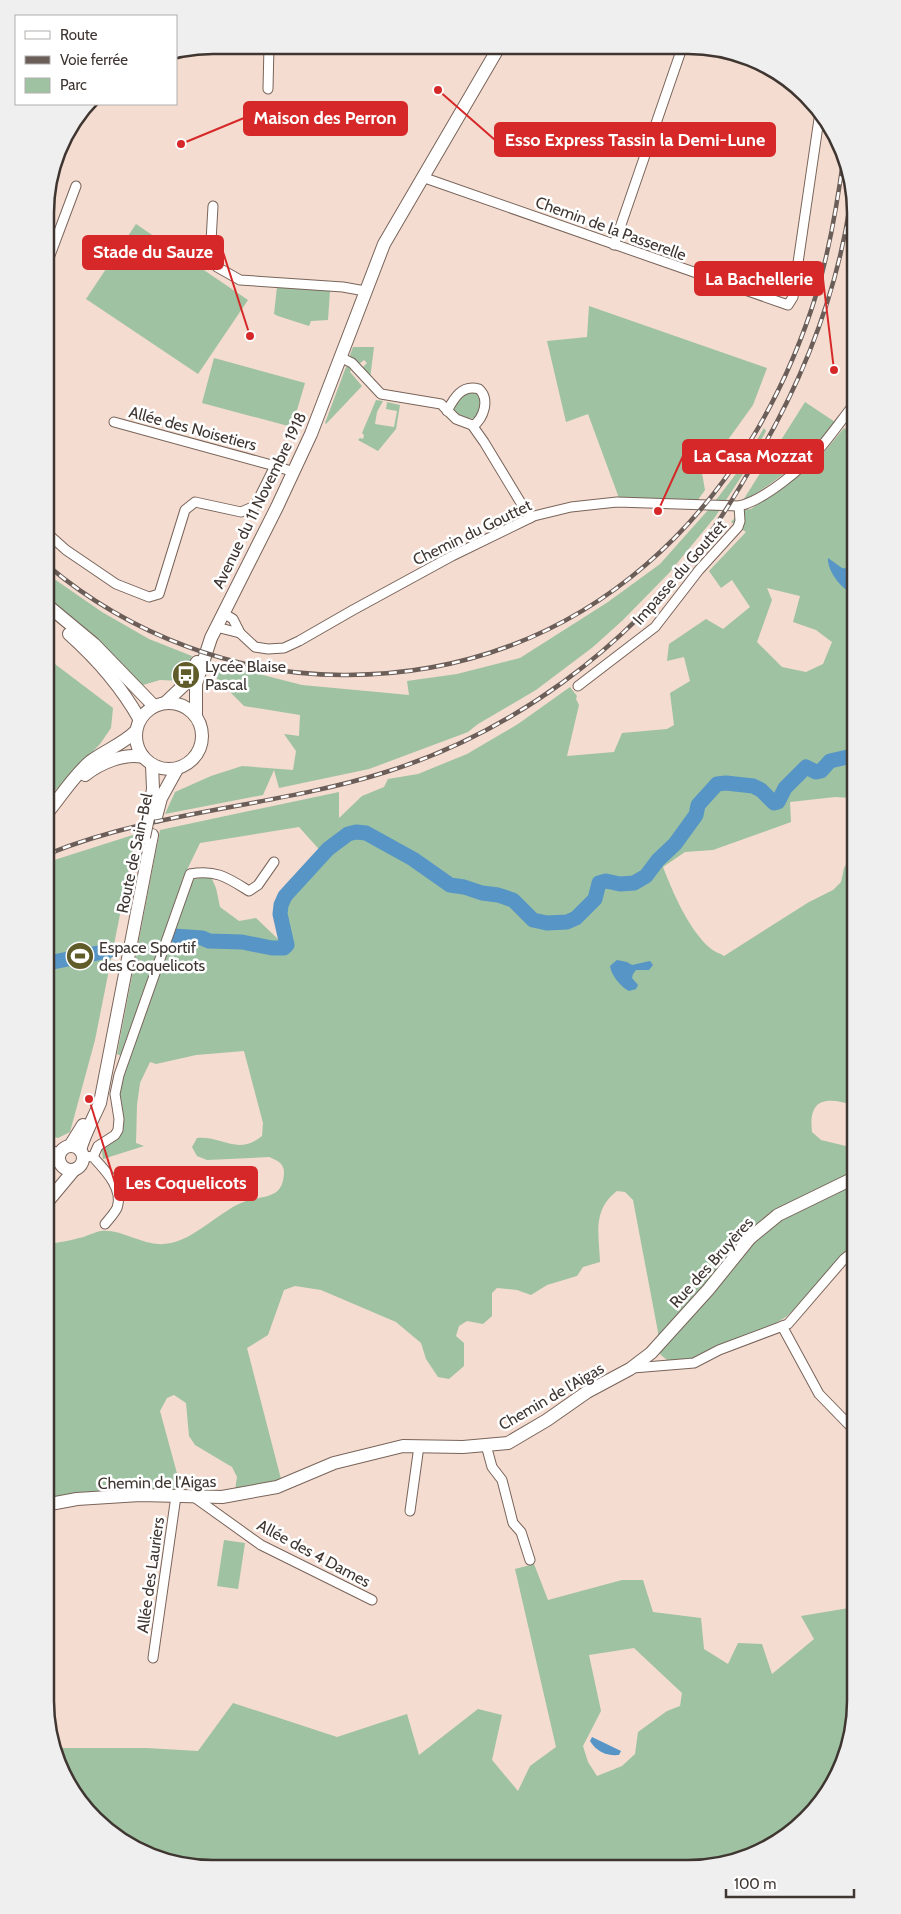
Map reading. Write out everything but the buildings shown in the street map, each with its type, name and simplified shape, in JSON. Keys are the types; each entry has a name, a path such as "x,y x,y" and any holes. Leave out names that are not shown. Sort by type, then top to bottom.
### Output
{"main road":[{"name":"Avenue du 11 Novembre 1918","path":"159,704 184,685 213,633 294,472 311,434 384,244 495,54"},
{"path":"54,611 94,644 159,704"},
{"path":"54,620 85,648 127,698 138,725 137,745 148,761"},
{"name":"Avenue du 11 Novembre 1918","path":"196,716 196,684 213,633"},
{"path":"54,805 76,775 92,761 128,740 146,712 159,704 182,705 196,716 199,721 202,734 200,747 189,763 177,768 164,769 148,761 130,756 92,769 64,793"},
{"name":"Route de Sain-Bel","path":"68,1169 81,1164 72,1152 94,1100 152,817 153,788 148,761"},
{"name":"Route de Sain-Bel","path":"152,817 160,798 177,768"},
{"path":"68,1169 60,1162 72,1152"},
{"path":"54,1184 68,1169"},
{"path":"54,1192 68,1169"},
{"name":"Rue des Bruyères","path":"630,1369 651,1352 708,1290 750,1238 778,1215 847,1181"},
{"name":"Chemin de l'Aigas","path":"54,1503 77,1499 131,1496 222,1497 277,1487 334,1463 403,1446 463,1447 508,1443 547,1420 587,1392 630,1369"}],"street":[{"path":"268,89 269,54"},
{"path":"614,245 680,54"},
{"name":"Chemin de la Passerelle","path":"422,177 783,304 790,304 793,297 818,122"},
{"path":"54,245 76,186"},
{"path":"214,206 210,259 217,267 240,280 342,287 365,291"},
{"path":"340,357 352,364 381,394 440,404 456,419 473,426 530,518"},
{"path":"447,410 458,393 470,388 479,389 485,396 485,402 480,418 473,426"},
{"name":"Chemin du Gouttet","path":"223,613 233,619 240,633 255,647 268,649 284,648 452,556 530,518 571,507 617,502 739,506 750,504 797,469 820,448 847,413"},
{"name":"Allée des Noisetiers","path":"114,422 294,472"},
{"path":"54,540 116,584 149,597 159,594 186,510 195,502 241,512 255,506 275,466"},
{"name":"Impasse du Gouttet","path":"578,686 655,627 698,570 738,527 740,521 739,506"},
{"name":"Chemin du Gouttet","path":"213,633 240,633"},
{"path":"72,1152 98,1146 118,1130 119,1119 115,1094 119,1075 190,874 212,872 228,878 249,891 258,885 274,862"},
{"path":"72,1152 107,1173 115,1186 118,1199 116,1210 105,1224"},
{"name":"Chemin de l'Aigas","path":"630,1369 694,1363 719,1350 788,1324 847,1256"},
{"path":"782,1326 787,1332 804,1369 820,1394 847,1423"},
{"path":"486,1445 492,1467 502,1480 513,1523 521,1532 530,1560"},
{"path":"410,1511 419,1446"},
{"name":"Allée des Lauriers","path":"154,1658 176,1496"},
{"name":"Allée des 4 Dames","path":"194,1497 261,1545 372,1600"}],"green space":[{"path":"136,224 248,300 198,374 86,299"},
{"path":"277,287 330,291 328,320 311,321 309,326 274,314"},
{"path":"589,306 767,368 753,405 702,473 705,490 697,501 619,498 588,414 566,422 547,341 587,337"},
{"path":"353,347 374,347 370,379 361,369 367,363 364,360 358,365 350,355"},
{"path":"214,358 305,383 292,427 202,403"},
{"path":"346,367 349,367 350,372 362,386 326,424 325,423"},
{"path":"467,392 476,392 482,397 478,416 475,419 461,417 453,412 457,399"},
{"path":"376,400 383,401 377,412 375,424 394,427 397,411 386,409 387,402 400,405 396,429 378,451 358,440 360,438 363,439 364,435 362,433"},
{"path":"805,402 835,422 815,446 793,466 742,502"},
{"path":"764,428 766,431 743,474 715,517 669,573 623,620 593,647 536,690 478,724 468,732 369,769 279,788 274,770 263,795 165,814 175,792 211,776 242,766 293,770 296,751 284,734 299,736 300,715 244,706 214,676 215,663 302,685 409,695 407,681 457,674 520,658 608,602 660,564 709,509 739,470"},
{"path":"844,428 847,430 847,798 835,797 790,802 791,822 713,850 685,852 663,867 677,899 695,931 712,949 724,956 809,902 833,890 841,882 847,863 847,1103 828,1101 821,1102 816,1106 813,1112 812,1132 821,1140 847,1146 847,1177 840,1181 847,1188 847,1253 797,1307 780,1321 713,1352 696,1358 673,1362 657,1351 658,1332 633,1200 625,1192 617,1191 609,1198 600,1215 598,1233 600,1262 583,1267 577,1276 547,1285 531,1295 517,1290 497,1288 492,1293 492,1316 483,1324 467,1321 459,1326 456,1336 464,1343 464,1366 449,1379 438,1377 426,1359 421,1343 396,1322 321,1290 295,1286 284,1290 268,1335 247,1348 281,1479 268,1484 235,1490 237,1477 232,1467 195,1445 189,1436 186,1403 174,1395 167,1398 160,1411 178,1477 178,1491 54,1499 54,1243 101,1231 110,1231 152,1243 171,1243 190,1236 232,1207 276,1192 283,1181 284,1171 282,1165 269,1157 207,1160 197,1156 192,1147 197,1138 206,1138 237,1145 253,1142 262,1136 263,1123 244,1051 196,1055 156,1064 150,1062 140,1083 137,1105 136,1143 144,1146 103,1159 101,1143 118,1129 115,1094 125,1058 117,1054 160,830 339,792 339,818 362,796 384,787 388,779 418,774 467,754 518,724 570,687 577,696 576,699 579,705 567,756 614,752 622,733 667,729 674,725 670,693 690,681 684,657 667,661 669,644 706,619 723,629 750,607 732,580 721,588 709,571 746,532 731,522 742,510 751,509 820,457","holes":["767,588 800,596 793,622 816,630 832,642 823,664 806,672 782,667 757,642 772,600","299,827 325,856 287,899 283,910 289,947 279,950 279,940 256,918 239,921 220,907 216,888 211,877 182,880 200,843"]},
{"path":"54,579 102,612 149,639 192,656 182,681 160,680 143,685 82,626 54,603"},
{"path":"54,663 113,708 111,728 100,744 54,792"},
{"name":"Espace Sportif des Coquelicots","path":"136,834 95,1040 70,1132 58,1138 54,1137 54,860"},
{"path":"224,1540 245,1543 238,1589 217,1586"},
{"path":"534,1564 548,1600 622,1580 643,1580 653,1612 701,1618 704,1649 728,1664 738,1643 762,1644 772,1674 814,1639 801,1616 847,1608 846,1722 842,1743 826,1781 808,1806 777,1834 759,1844 730,1855 709,1859 202,1860 181,1857 161,1852 142,1844 124,1834 100,1814 75,1781 61,1748 146,1748 198,1751 233,1703 337,1737 407,1714 419,1755 478,1709 502,1715 492,1760 518,1791 530,1766 556,1747 515,1569","holes":["634,1648 682,1693 680,1706 667,1711 638,1732 635,1754 622,1766 597,1776 588,1762 583,1746 601,1711 589,1655"]}],"water":[{"path":"828,558 842,568 847,568 847,590 836,578 828,563"},
{"path":"617,960 632,965 650,961 653,965 649,970 636,970 632,978 638,985 636,989 629,991 623,987 612,973 610,966"},
{"path":"592,1737 621,1751 619,1755 610,1755 599,1751 590,1741"}],"waterway":[{"path":"174,936 284,948 287,945 280,914 285,896 328,849 348,834 356,832 366,833 413,859 450,885 513,900 533,920 547,923 567,922 576,918 595,899 599,883 606,881 620,884 634,883 646,876 658,860 675,844 696,815 698,805 717,784 753,786 761,790 774,803 778,802 785,788 806,767 816,772 821,771 830,761 847,757"},
{"path":"54,962 108,951"}],"railway":[{"path":"54,570 79,590 114,612 150,631 187,647 226,659 266,668 306,673 347,675 432,667 511,645 582,611 646,565 701,509 749,444 787,371 817,292 826,258 842,170"},
{"path":"54,852 89,839 131,828 344,784 386,772 433,755 478,734 522,710 563,682 602,651 639,617 673,581 704,542 731,502 772,431 802,370 826,306 836,273 847,222"}],"place":[{"name":"Esso Express Tassin la Demi-Lune","path":"438,90"},
{"name":"Maison des Perron","path":"181,144"},
{"name":"Stade du Sauze","path":"250,336"},
{"name":"La Bachellerie","path":"834,370"},
{"name":"La Casa Mozzat","path":"658,511"},
{"name":"Lycée Blaise Pascal","path":"186,675"},
{"name":"Espace Sportif des Coquelicots","path":"80,956"},
{"name":"Les Coquelicots","path":"89,1099"}]}
